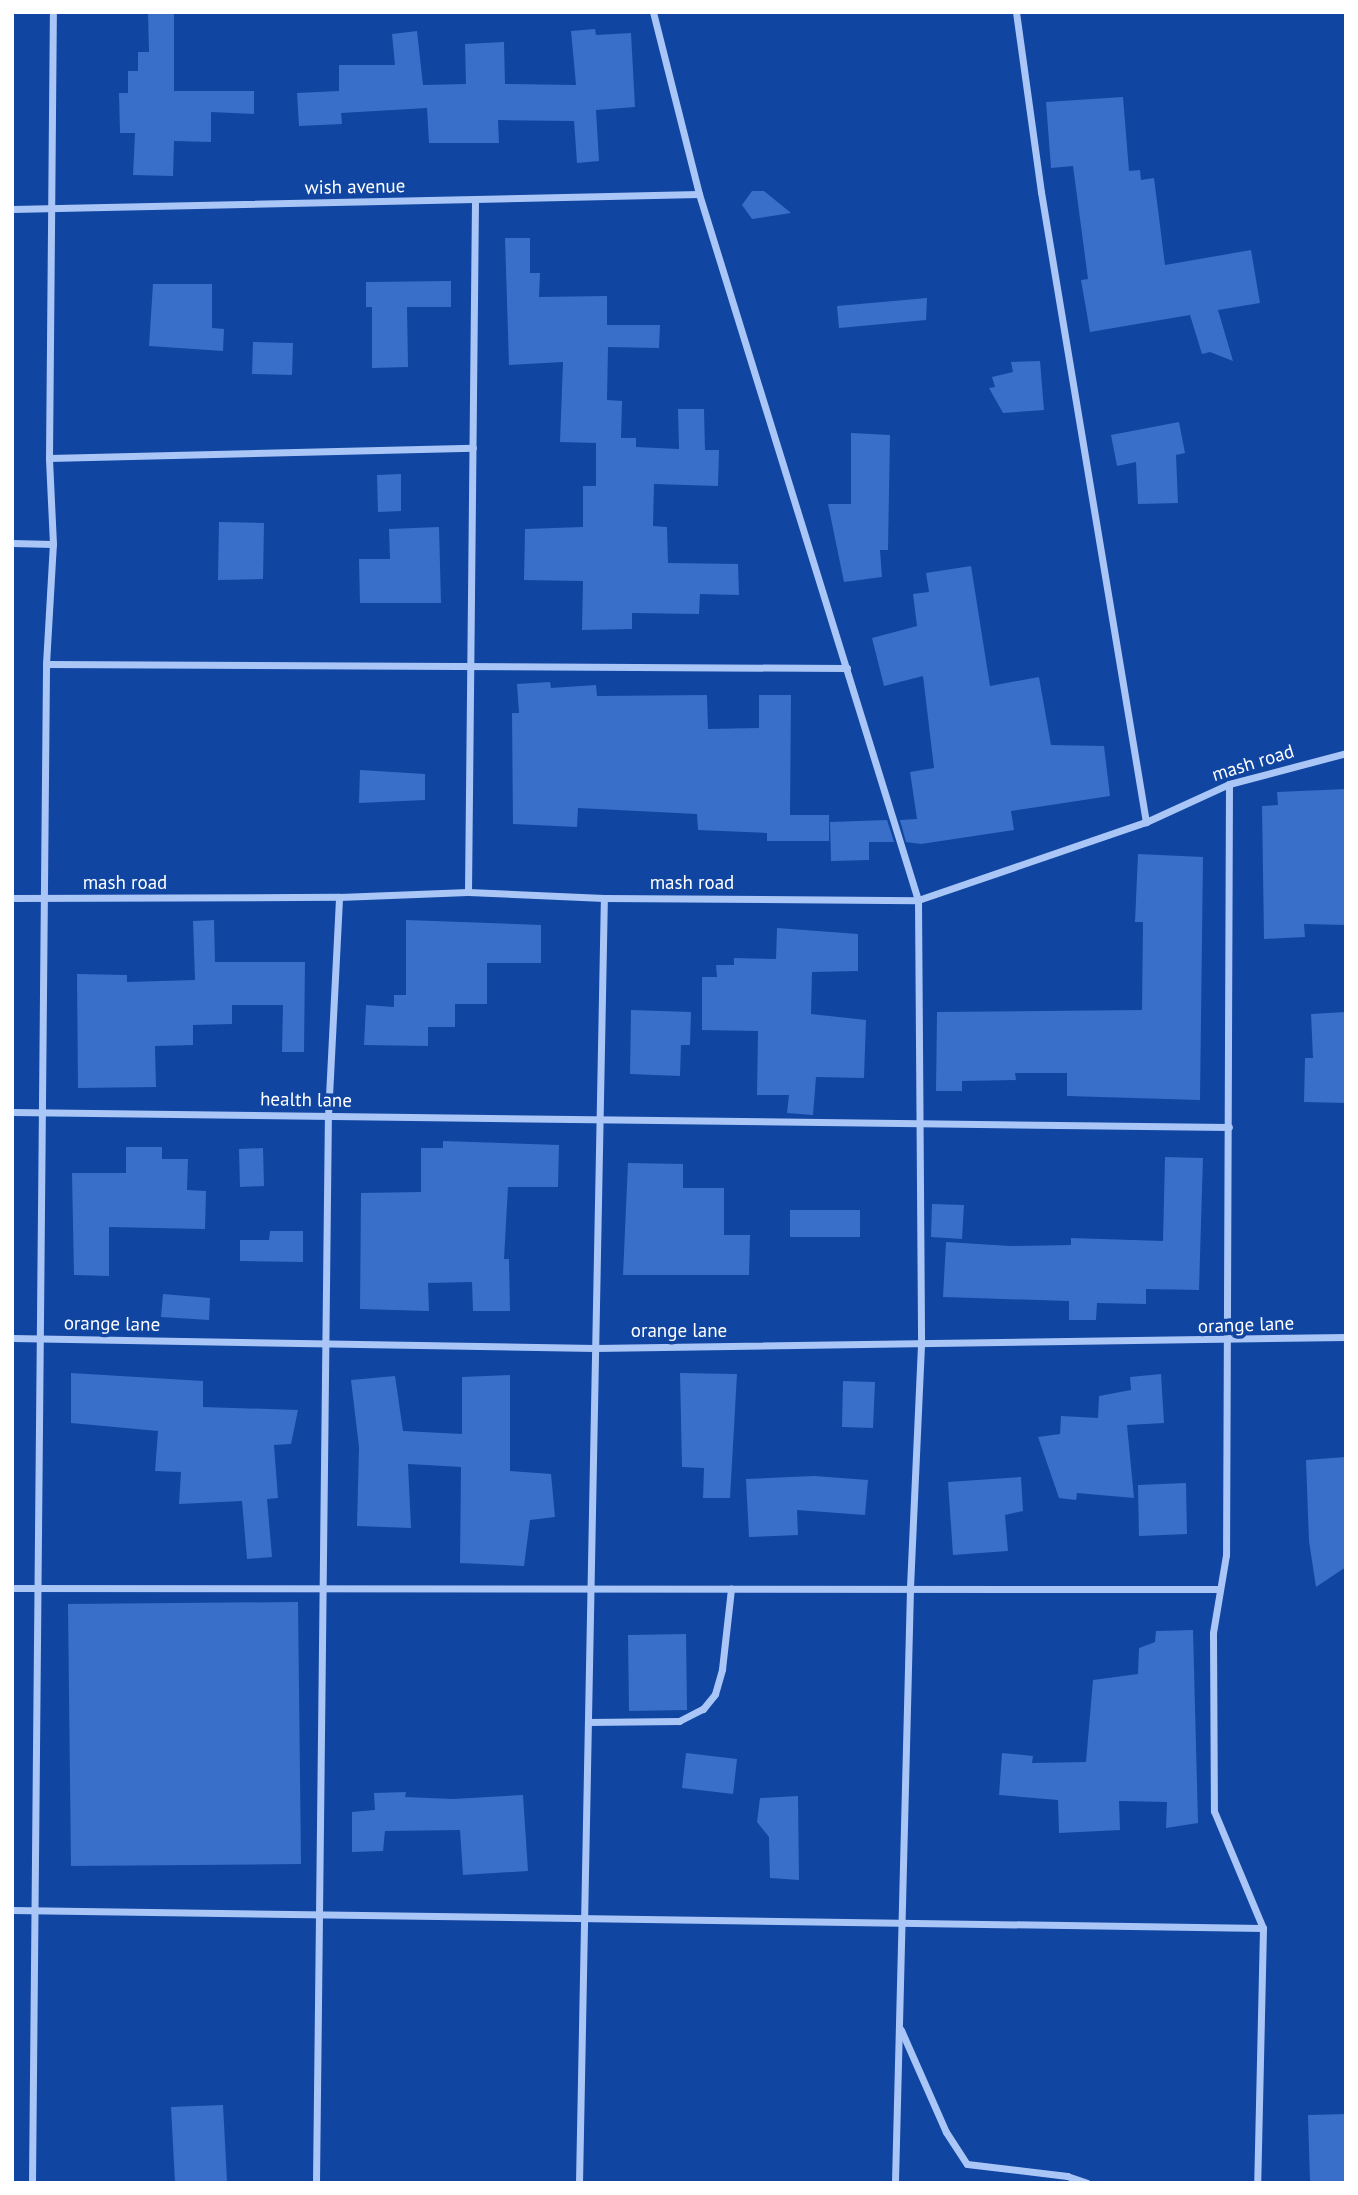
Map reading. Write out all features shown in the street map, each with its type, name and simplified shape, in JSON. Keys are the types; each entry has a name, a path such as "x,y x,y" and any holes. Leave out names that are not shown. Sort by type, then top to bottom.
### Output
{"street":[{"path":"32,2183 46,664 54,544 49,458 53,12"},
{"path":"653,12 699,194 918,900 922,1345 910,1589 895,2183"},
{"path":"1016,12 1041,192 1146,822"},
{"name":"wish avenue","path":"12,209 475,202 699,194"},
{"path":"468,892 475,202"},
{"path":"49,458 473,448"},
{"path":"12,543 54,544"},
{"path":"46,664 847,668"},
{"name":"mash road","path":"12,898 339,897 468,892 604,898 918,900 1146,822 1229,783 1346,753"},
{"path":"1229,783 1226,1555 1213,1633 1214,1811 1263,1928 1257,2183"},
{"path":"316,2183 323,1914 328,1115 339,897"},
{"path":"579,2183 604,898"},
{"name":"health lane","path":"12,1112 599,1118 919,1126 1229,1127"},
{"name":"orange lane","path":"12,1338 595,1348 1228,1342 1346,1338"},
{"path":"12,1588 1220,1589"},
{"path":"588,1722 680,1721 704,1709 715,1694 722,1669 731,1589"},
{"path":"12,1910 1263,1928"},
{"path":"899,2025 946,2133 967,2164 1067,2176 1087,2183"}],"building":[{"path":"148,12 174,12 174,91 254,91 254,114 211,112 211,142 174,141 173,176 133,175 135,133 120,133 119,93 128,93 128,71 138,71 138,52 149,52"},
{"path":"595,29 596,35 631,33 635,107 596,110 599,161 577,163 574,121 498,120 499,143 429,143 427,108 341,113 342,124 299,126 297,93 339,91 339,65 395,65 392,34 417,31 423,85 466,84 465,44 504,42 505,84 576,85 571,31"},
{"path":"1123,97 1129,171 1140,170 1141,180 1154,178 1165,265 1251,250 1260,303 1218,310 1233,361 1210,352 1202,354 1190,315 1090,332 1081,280 1088,279 1073,166 1051,168 1046,102"},
{"path":"752,191 764,191 791,213 752,219 742,205"},
{"path":"505,238 530,238 530,273 540,273 539,297 607,296 607,325 660,325 659,348 608,347 607,400 622,401 621,438 636,438 636,447 679,449 678,409 704,409 705,450 719,450 718,486 654,484 653,526 667,527 668,563 738,564 739,595 700,594 699,614 632,613 632,629 582,630 583,581 524,580 525,529 583,527 583,486 596,486 596,443 560,442 563,362 509,365"},
{"path":"451,281 451,307 407,307 408,367 372,368 372,307 366,307 366,282"},
{"path":"153,284 212,284 212,328 224,329 223,351 149,346"},
{"path":"927,298 926,320 839,328 837,306"},
{"path":"253,342 293,343 292,375 252,374"},
{"path":"1040,361 1044,410 1003,413 989,388 995,387 992,377 1013,372 1011,362"},
{"path":"1179,422 1185,453 1176,455 1178,503 1138,504 1136,462 1117,466 1111,435"},
{"path":"851,433 890,435 888,550 880,550 882,577 844,582 828,504 851,504"},
{"path":"401,474 401,511 378,512 377,475"},
{"path":"219,522 264,523 263,579 218,580"},
{"path":"439,527 441,603 360,603 359,559 390,559 389,529"},
{"path":"971,566 990,686 1039,677 1051,745 1104,746 1110,796 1011,811 1014,830 921,844 906,842 900,820 917,819 910,772 934,768 923,676 884,686 872,638 917,626 913,594 929,592 926,573"},
{"path":"550,682 551,688 596,685 597,696 707,695 708,729 759,728 759,695 791,695 790,815 829,815 829,841 767,841 767,833 698,830 697,814 578,808 577,827 513,824 512,713 519,713 517,684"},
{"path":"360,770 425,774 425,800 359,803"},
{"path":"1346,789 1346,925 1304,924 1305,937 1264,939 1262,806 1278,805 1277,792"},
{"path":"887,820 894,842 869,842 869,860 831,861 830,822"},
{"path":"1138,854 1203,857 1200,1100 1067,1096 1067,1073 1015,1073 1016,1080 962,1081 962,1091 936,1091 937,1012 1142,1010 1143,922 1135,922"},
{"path":"214,920 215,962 305,962 304,1052 282,1052 283,1005 232,1005 232,1024 193,1025 193,1045 155,1046 156,1087 78,1088 77,974 127,975 127,982 195,980 193,921"},
{"path":"406,920 541,925 541,963 487,963 487,1004 455,1004 455,1027 428,1027 428,1046 364,1045 366,1005 394,1007 394,995 406,995"},
{"path":"777,928 858,934 858,971 812,972 811,1014 866,1020 864,1078 816,1077 813,1115 787,1113 789,1095 757,1095 758,1031 702,1030 702,977 717,977 716,965 734,965 734,958 776,959"},
{"path":"631,1010 691,1012 690,1045 681,1045 680,1076 630,1074"},
{"path":"1346,1012 1346,1103 1304,1102 1305,1058 1313,1058 1311,1014"},
{"path":"443,1141 559,1145 558,1187 508,1187 504,1259 509,1259 510,1311 473,1311 472,1282 428,1283 429,1311 360,1309 361,1193 421,1192 421,1148 443,1148"},
{"path":"126,1147 162,1147 162,1159 188,1159 187,1190 206,1191 205,1229 109,1227 109,1276 74,1275 72,1173 126,1173"},
{"path":"263,1148 264,1186 240,1187 239,1149"},
{"path":"1165,1157 1203,1158 1199,1290 1146,1289 1146,1304 1097,1303 1096,1320 1069,1320 1069,1301 943,1297 946,1242 1010,1246 1071,1245 1071,1238 1163,1241"},
{"path":"628,1163 683,1164 683,1188 724,1188 724,1235 750,1235 749,1275 623,1275"},
{"path":"932,1204 964,1205 962,1239 931,1237"},
{"path":"790,1210 860,1210 860,1237 790,1237"},
{"path":"270,1231 303,1231 303,1262 240,1261 240,1240 269,1240"},
{"path":"163,1294 210,1298 209,1320 161,1317"},
{"path":"71,1373 203,1381 203,1407 298,1410 291,1444 274,1445 278,1498 267,1499 272,1557 247,1559 242,1501 179,1504 181,1472 155,1471 158,1431 71,1423"},
{"path":"680,1373 737,1374 730,1498 703,1498 704,1468 682,1467"},
{"path":"1161,1374 1164,1423 1127,1425 1134,1498 1077,1493 1076,1500 1059,1498 1038,1437 1060,1434 1061,1416 1098,1418 1099,1396 1131,1390 1130,1377"},
{"path":"510,1375 510,1471 551,1474 555,1517 530,1520 524,1566 460,1563 461,1467 408,1464 411,1528 357,1526 359,1447 351,1380 395,1376 403,1431 462,1434 462,1377"},
{"path":"843,1381 875,1382 873,1428 842,1427"},
{"path":"1346,1457 1346,1567 1316,1587 1309,1541 1306,1460"},
{"path":"814,1476 868,1480 865,1515 797,1510 798,1535 749,1537 746,1479"},
{"path":"1021,1477 1023,1511 1005,1515 1008,1551 953,1555 948,1482"},
{"path":"1186,1483 1187,1534 1139,1536 1138,1485"},
{"path":"298,1602 301,1864 71,1866 68,1604"},
{"path":"1193,1630 1198,1823 1166,1828 1167,1802 1119,1801 1120,1830 1059,1833 1058,1800 999,1795 1002,1753 1033,1756 1032,1763 1086,1762 1093,1680 1138,1674 1139,1648 1155,1642 1156,1631"},
{"path":"686,1634 687,1710 629,1711 628,1635"},
{"path":"686,1753 737,1759 733,1794 682,1788"},
{"path":"406,1792 405,1797 453,1799 523,1795 528,1871 463,1875 460,1830 385,1831 383,1851 352,1852 352,1812 375,1810 374,1793"},
{"path":"798,1796 799,1880 770,1878 769,1837 757,1822 760,1798"},
{"path":"223,2105 227,2181 175,2183 171,2107"},
{"path":"1346,2114 1346,2181 1310,2182 1308,2115"}]}
